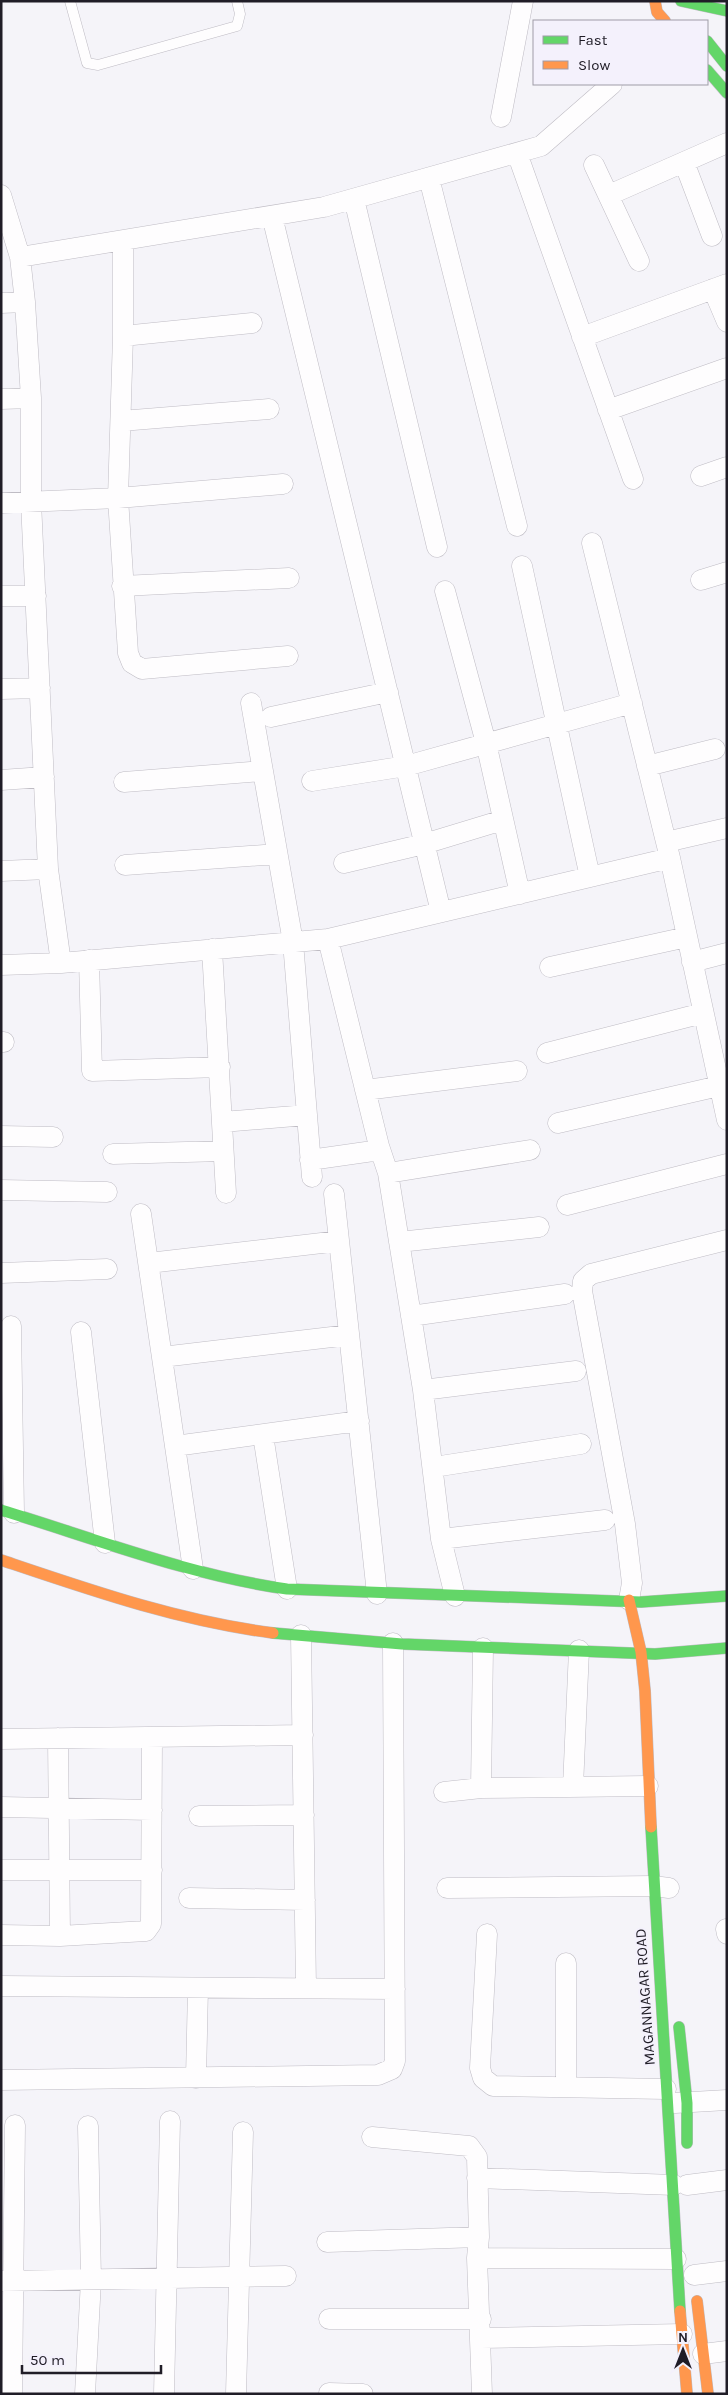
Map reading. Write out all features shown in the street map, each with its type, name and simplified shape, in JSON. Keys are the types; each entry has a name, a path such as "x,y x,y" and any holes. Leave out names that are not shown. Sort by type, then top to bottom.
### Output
{"main road":[{"path":"674,1 685,15"},
{"path":"681,1 727,11"},
{"path":"708,42 727,66"},
{"path":"708,71 727,93"},
{"path":"8,1512 193,1569 257,1585 287,1589 455,1596 727,1596"},
{"path":"1,1560 145,1608 259,1631 393,1643 483,1648 642,1652 654,1655 727,1648"},
{"path":"634,1595 648,1628"},
{"name":"MAGANNAGAR ROAD","path":"634,1595 642,1652 648,1786 665,1888 674,2098 684,2185 691,2274 708,2394"},
{"name":"MAGANNAGAR ROAD","path":"677,2018 674,2098 687,2158"},
{"name":"MAGANNAGAR ROAD","path":"687,2394 682,2334 691,2274"}],"street":[{"path":"500,117 523,1"},
{"path":"20,257 324,207 517,153 541,146 611,85"},
{"path":"609,195 727,143"},
{"path":"517,153 632,479"},
{"path":"684,162 712,236"},
{"path":"594,165 639,261"},
{"path":"429,178 517,526"},
{"path":"354,199 437,547"},
{"path":"3,208 20,257 25,302 31,398 31,502 48,869 61,963"},
{"path":"272,216 441,912"},
{"path":"123,240 123,336 118,498 122,586 128,653 132,663 142,669 288,656"},
{"path":"582,337 720,286 727,322"},
{"path":"1,303 25,302"},
{"path":"123,336 252,323"},
{"path":"608,410 727,368"},
{"path":"1,400 31,398"},
{"path":"121,421 269,409"},
{"path":"701,476 727,467"},
{"path":"1,503 118,498 283,484"},
{"path":"592,543 668,850 703,1013 720,1058 719,1086 727,1120"},
{"path":"522,566 590,877"},
{"path":"701,580 727,572"},
{"path":"122,586 289,578"},
{"path":"445,591 486,743 520,894"},
{"path":"1,596 36,596"},
{"path":"1,689 40,688"},
{"path":"271,717 388,692"},
{"path":"251,703 293,942 311,1168 380,1150"},
{"path":"312,781 406,766 557,723 632,704"},
{"path":"647,766 715,749"},
{"path":"124,782 263,771"},
{"path":"1,780 44,777"},
{"path":"344,863 424,844 503,820"},
{"path":"1,965 61,963 328,939 590,877 727,828"},
{"path":"125,865 278,854"},
{"path":"1,871 48,869"},
{"path":"550,967 687,936"},
{"path":"328,939 380,1150 388,1173 423,1390 434,1467 441,1539 455,1596"},
{"path":"212,949 226,1194"},
{"path":"692,962 727,953"},
{"path":"89,960 92,1071 220,1068"},
{"path":"548,1053 703,1013"},
{"path":"365,1090 517,1071"},
{"path":"558,1123 719,1086"},
{"path":"222,1122 307,1115"},
{"path":"1,1136 53,1137"},
{"path":"388,1173 530,1150"},
{"path":"113,1154 223,1151"},
{"path":"567,1204 727,1164"},
{"path":"1,1190 107,1192"},
{"path":"334,1194 377,1594"},
{"path":"141,1214 193,1569"},
{"path":"399,1242 539,1227"},
{"path":"634,1595 625,1524 582,1291 583,1281 591,1274 727,1240"},
{"path":"149,1263 339,1241"},
{"path":"1,1273 106,1269"},
{"path":"411,1316 565,1294"},
{"path":"8,1512 11,1326"},
{"path":"81,1332 104,1543"},
{"path":"162,1357 350,1335"},
{"path":"423,1390 576,1371"},
{"path":"175,1446 359,1421"},
{"path":"263,1435 287,1589"},
{"path":"434,1467 581,1444"},
{"path":"441,1539 604,1520"},
{"path":"301,1635 306,1988"},
{"path":"1,2080 378,2075 392,2069 395,2061 393,1643"},
{"path":"481,1788 483,1648"},
{"path":"573,1787 579,1650"},
{"path":"1,1740 303,1734"},
{"path":"1,1935 60,1936 146,1931 152,1924 152,1737"},
{"path":"58,1738 60,1936"},
{"path":"444,1792 481,1788 648,1786"},
{"path":"1,1808 152,1810"},
{"path":"199,1816 304,1815"},
{"path":"1,1870 152,1870"},
{"path":"447,1888 665,1888"},
{"path":"189,1898 305,1900"},
{"path":"487,1934 480,2068 483,2078 493,2086 566,2086 674,2098 727,2100"},
{"path":"566,1963 566,2086"},
{"path":"1,1986 395,1989"},
{"path":"196,2078 198,1988"},
{"path":"164,2394 165,2279 170,2121"},
{"path":"12,2394 7,2281 15,2125"},
{"path":"85,2394 91,2280 88,2126"},
{"path":"236,2394 243,2132"},
{"path":"372,2137 469,2146 477,2158 479,2237 477,2258 482,2394"},
{"path":"477,2178 684,2185 727,2180"},
{"path":"327,2242 479,2237"},
{"path":"477,2258 691,2274 727,2271"},
{"path":"7,2281 286,2276"},
{"path":"329,2320 481,2329 682,2334"},
{"path":"703,2354 727,2350"},
{"path":"329,2393 363,2394"}],"lane":[{"path":"70,1 87,63 98,65 237,26 240,14 237,1"}],"traffic: fast":[{"path":"681,1 727,11"},
{"path":"708,42 727,66"},
{"path":"708,71 727,93"},
{"path":"1,1510 179,1566 251,1583 287,1589 641,1602 727,1596"},
{"path":"273,1633 402,1644 655,1654 727,1648"},
{"path":"651,1827 680,2311"},
{"path":"679,2027 687,2103 687,2143"}],"traffic: slow":[{"path":"655,1 657,12 664,20"},
{"path":"1,1560 169,1613 238,1628 273,1633"},
{"path":"629,1600 641,1652 645,1691 651,1827"},
{"path":"697,2301 708,2394"},
{"path":"680,2311 687,2394"}]}
